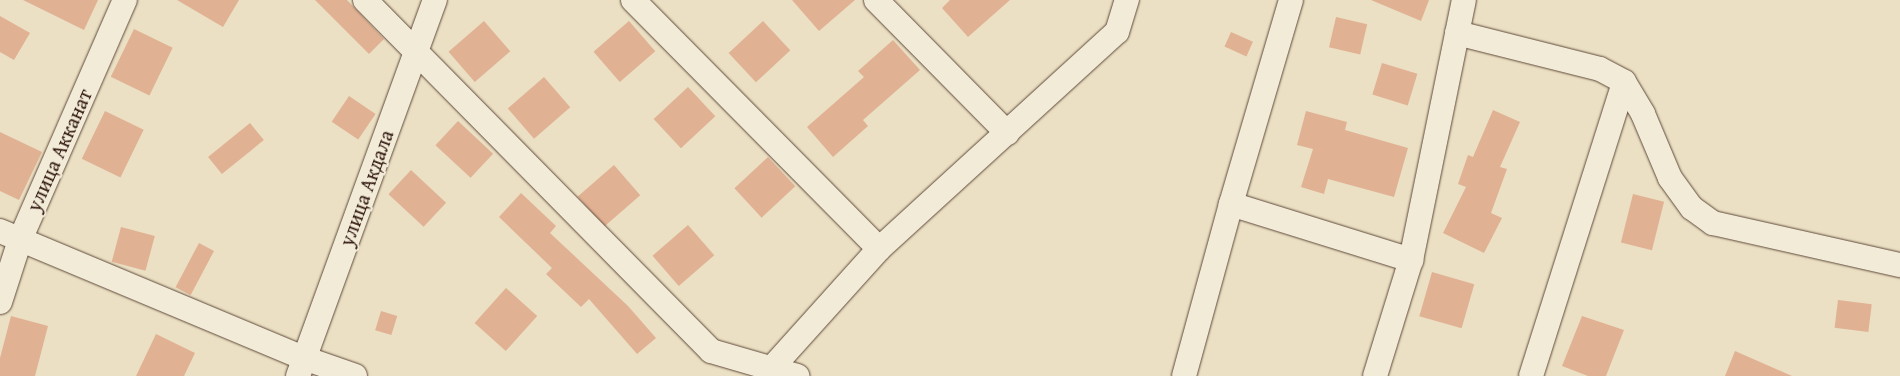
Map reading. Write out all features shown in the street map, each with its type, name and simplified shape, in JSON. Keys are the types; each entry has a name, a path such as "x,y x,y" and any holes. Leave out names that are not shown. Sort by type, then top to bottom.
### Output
{"street":[{"name":"улица Акканат","path":"0,302 10,235 125,0"},
{"path":"365,0 710,351 770,370 797,376"},
{"name":"улица Акдала","path":"301,367 434,0"},
{"path":"633,0 879,249"},
{"path":"876,0 1007,133"},
{"path":"770,370 879,249 1117,32 1127,0"},
{"path":"1184,376 1231,204 1291,0"},
{"path":"1375,376 1411,260 1464,0"},
{"path":"1457,34 1600,69 1624,82 1644,114 1670,178 1692,208 1713,223 1900,265"},
{"path":"1531,376 1624,82"},
{"path":"1231,204 1411,260"},
{"path":"10,235 301,367 355,376"}],"building":[{"path":"23,0 98,0 84,30"},
{"path":"177,0 239,0 223,27"},
{"path":"315,0 347,0 384,39 369,54"},
{"path":"792,0 855,0 819,31"},
{"path":"950,0 1010,0 968,37 942,8"},
{"path":"1371,0 1429,0 1421,21"},
{"path":"0,16 30,33 14,60 0,52"},
{"path":"1336,17 1367,24 1360,54 1329,47"},
{"path":"484,21 510,51 475,82 449,52"},
{"path":"629,21 655,51 620,82 594,52"},
{"path":"763,21 790,50 756,82 729,53"},
{"path":"134,29 173,48 149,95 111,77"},
{"path":"1231,32 1253,42 1246,56 1224,47"},
{"path":"893,40 920,70 863,120 868,126 833,157 807,127 864,77 858,71"},
{"path":"1382,63 1417,74 1408,105 1372,95"},
{"path":"544,77 570,107 534,139 508,108"},
{"path":"688,87 715,116 681,148 654,119"},
{"path":"349,96 376,114 358,140 332,122"},
{"path":"1493,110 1520,122 1500,167 1507,169 1491,213 1502,218 1484,253 1443,233 1466,187 1458,184 1468,155 1473,157"},
{"path":"105,111 144,130 120,177 82,159"},
{"path":"1306,111 1347,122 1345,130 1408,148 1394,197 1328,179 1324,194 1301,187 1313,149 1297,145"},
{"path":"458,121 493,154 471,178 435,145"},
{"path":"250,123 264,140 222,174 208,157"},
{"path":"0,132 42,152 19,200 0,191"},
{"path":"768,157 795,186 762,218 734,188"},
{"path":"614,165 640,195 604,227 578,196"},
{"path":"411,170 446,203 424,227 388,194"},
{"path":"521,193 556,226 550,233 628,306 656,338 637,354 589,299 581,307 546,274 552,268 499,217"},
{"path":"1633,194 1664,202 1652,250 1621,243"},
{"path":"688,225 714,255 679,286 653,256"},
{"path":"121,227 155,236 145,271 112,262"},
{"path":"199,243 214,251 191,295 176,287"},
{"path":"1432,272 1474,284 1462,328 1419,316"},
{"path":"506,288 537,316 506,351 475,323"},
{"path":"1838,300 1872,304 1868,332 1835,328"},
{"path":"381,311 397,316 391,335 375,330"},
{"path":"11,316 48,326 35,376 0,376 0,358"},
{"path":"1582,316 1624,330 1606,376 1588,376 1562,366"},
{"path":"156,334 195,353 184,376 136,376"},
{"path":"1735,351 1792,376 1725,376"}]}
